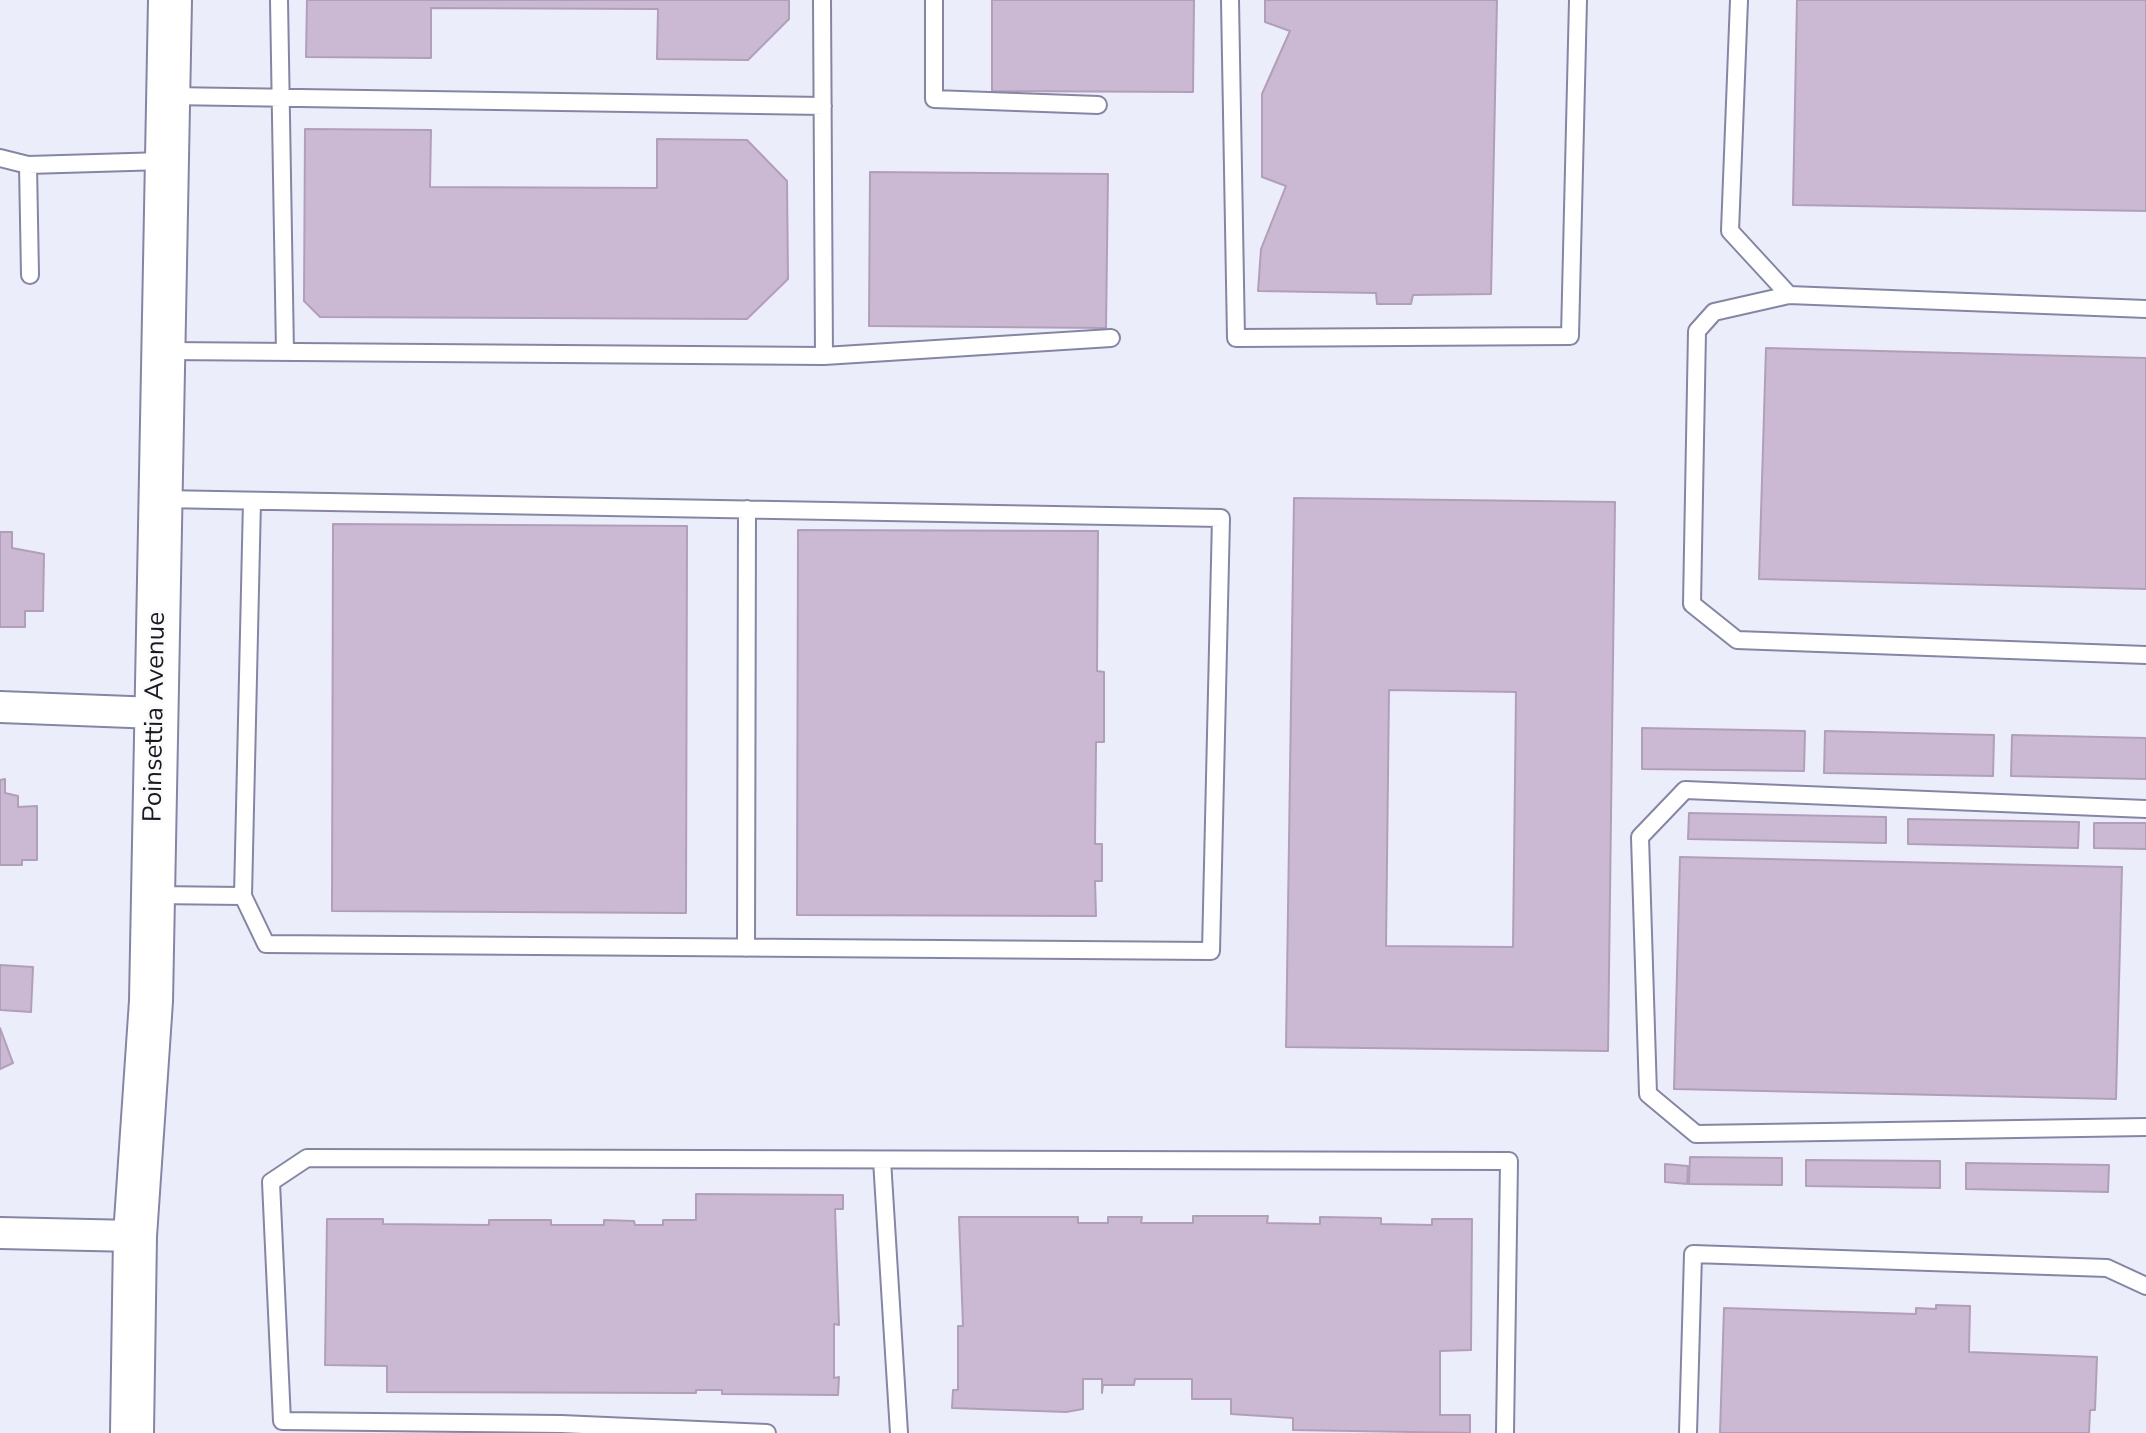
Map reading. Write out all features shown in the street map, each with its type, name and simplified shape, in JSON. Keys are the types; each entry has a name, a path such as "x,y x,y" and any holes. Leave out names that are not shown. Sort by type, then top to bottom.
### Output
{"street":[{"name":"Poinsettia Avenue","path":"132,1433 135,1236 151,1001 170,0"},
{"path":"0,707 156,713"},
{"path":"0,1233 135,1236"}],"lane":[{"path":"279,0 285,352"},
{"path":"822,0 824,356"},
{"path":"934,0 934,99 1098,105"},
{"path":"1230,0 1236,338 1570,336 1578,0"},
{"path":"1739,0 1730,231 1789,295"},
{"path":"167,96 823,106"},
{"path":"0,158 28,165 166,161"},
{"path":"28,165 30,275"},
{"path":"2146,309 1789,295 1714,312 1697,331 1692,604 1737,640 2146,655"},
{"path":"161,351 824,356 1111,338"},
{"path":"159,499 1221,518 1211,951 266,944 243,896 252,501"},
{"path":"746,948 747,509"},
{"path":"2146,809 1685,790 1640,837 1648,1094 1696,1134 2146,1127"},
{"path":"153,895 243,896"},
{"path":"767,1433 282,1421 271,1182 307,1158 1509,1161 1505,1433"},
{"path":"882,1160 899,1433"},
{"path":"1688,1433 1693,1254 2107,1268 2146,1286"}],"building":[{"path":"307,0 789,0 789,19 748,60 657,59 658,9 431,8 431,58 306,57"},
{"path":"992,0 1194,0 1193,92 992,91"},
{"path":"1265,0 1497,0 1491,294 1413,295 1411,304 1377,304 1376,293 1258,291 1261,249 1286,186 1262,177 1262,94 1290,31 1265,22"},
{"path":"1797,0 2146,0 2146,211 1793,205"},
{"path":"305,129 431,130 430,187 657,188 657,139 747,140 787,181 788,279 747,319 320,317 304,301"},
{"path":"870,172 1108,174 1106,328 869,326"},
{"path":"1766,348 2146,358 2146,589 1759,579"},
{"path":"1294,498 1615,502 1608,1051 1286,1047","holes":["1389,690 1516,692 1513,947 1386,946"]},
{"path":"333,524 687,526 686,913 332,911"},
{"path":"798,530 1098,531 1097,671 1104,672 1104,742 1096,742 1095,844 1102,844 1102,881 1095,881 1096,916 797,915"},
{"path":"0,532 12,532 12,548 44,554 43,611 25,611 25,627 0,627"},
{"path":"1642,728 1805,731 1804,771 1642,769"},
{"path":"1825,731 1994,735 1993,776 1824,773"},
{"path":"2012,735 2146,738 2146,779 2011,776"},
{"path":"5,779 5,793 18,796 18,807 37,806 37,860 22,860 22,865 0,865 0,780"},
{"path":"1689,813 1886,817 1886,843 1688,839"},
{"path":"1908,819 2079,822 2078,848 1908,844"},
{"path":"2094,823 2146,823 2146,849 2094,848"},
{"path":"1680,857 2122,867 2116,1099 1674,1089"},
{"path":"0,965 33,967 31,1012 0,1010"},
{"path":"0,1028 13,1063 0,1069"},
{"path":"1690,1157 1782,1158 1782,1185 1689,1184"},
{"path":"1806,1160 1940,1161 1940,1188 1806,1186"},
{"path":"1966,1163 2109,1165 2108,1192 1966,1189"},
{"path":"1665,1164 1688,1166 1687,1184 1665,1182"},
{"path":"696,1194 843,1195 843,1209 835,1209 839,1325 834,1324 834,1378 839,1377 838,1395 722,1394 722,1390 696,1390 696,1393 387,1392 387,1366 325,1365 327,1219 383,1219 383,1224 489,1225 489,1220 551,1220 551,1225 604,1225 604,1220 663,1225 663,1220 696,1220"},
{"path":"1193,1216 1268,1216 1267,1223 1320,1224 1320,1217 1381,1218 1381,1224 1432,1225 1432,1219 1472,1219 1471,1350 1440,1351 1440,1415 1470,1415 1470,1433 1293,1430 1293,1418 1231,1414 1231,1399 1192,1399 1192,1379 1135,1379 1134,1385 1103,1385 1102,1393 1102,1379 1083,1379 1083,1409 1066,1412 952,1408 953,1390 958,1390 958,1326 963,1326 959,1217 1078,1217 1078,1223 1108,1223 1108,1217 1142,1217 1141,1223 1193,1223"},
{"path":"1936,1305 1970,1306 1969,1352 2097,1357 2095,1410 2090,1410 2089,1433 1720,1433 1724,1308 1916,1314 1916,1308 1936,1309"}]}
